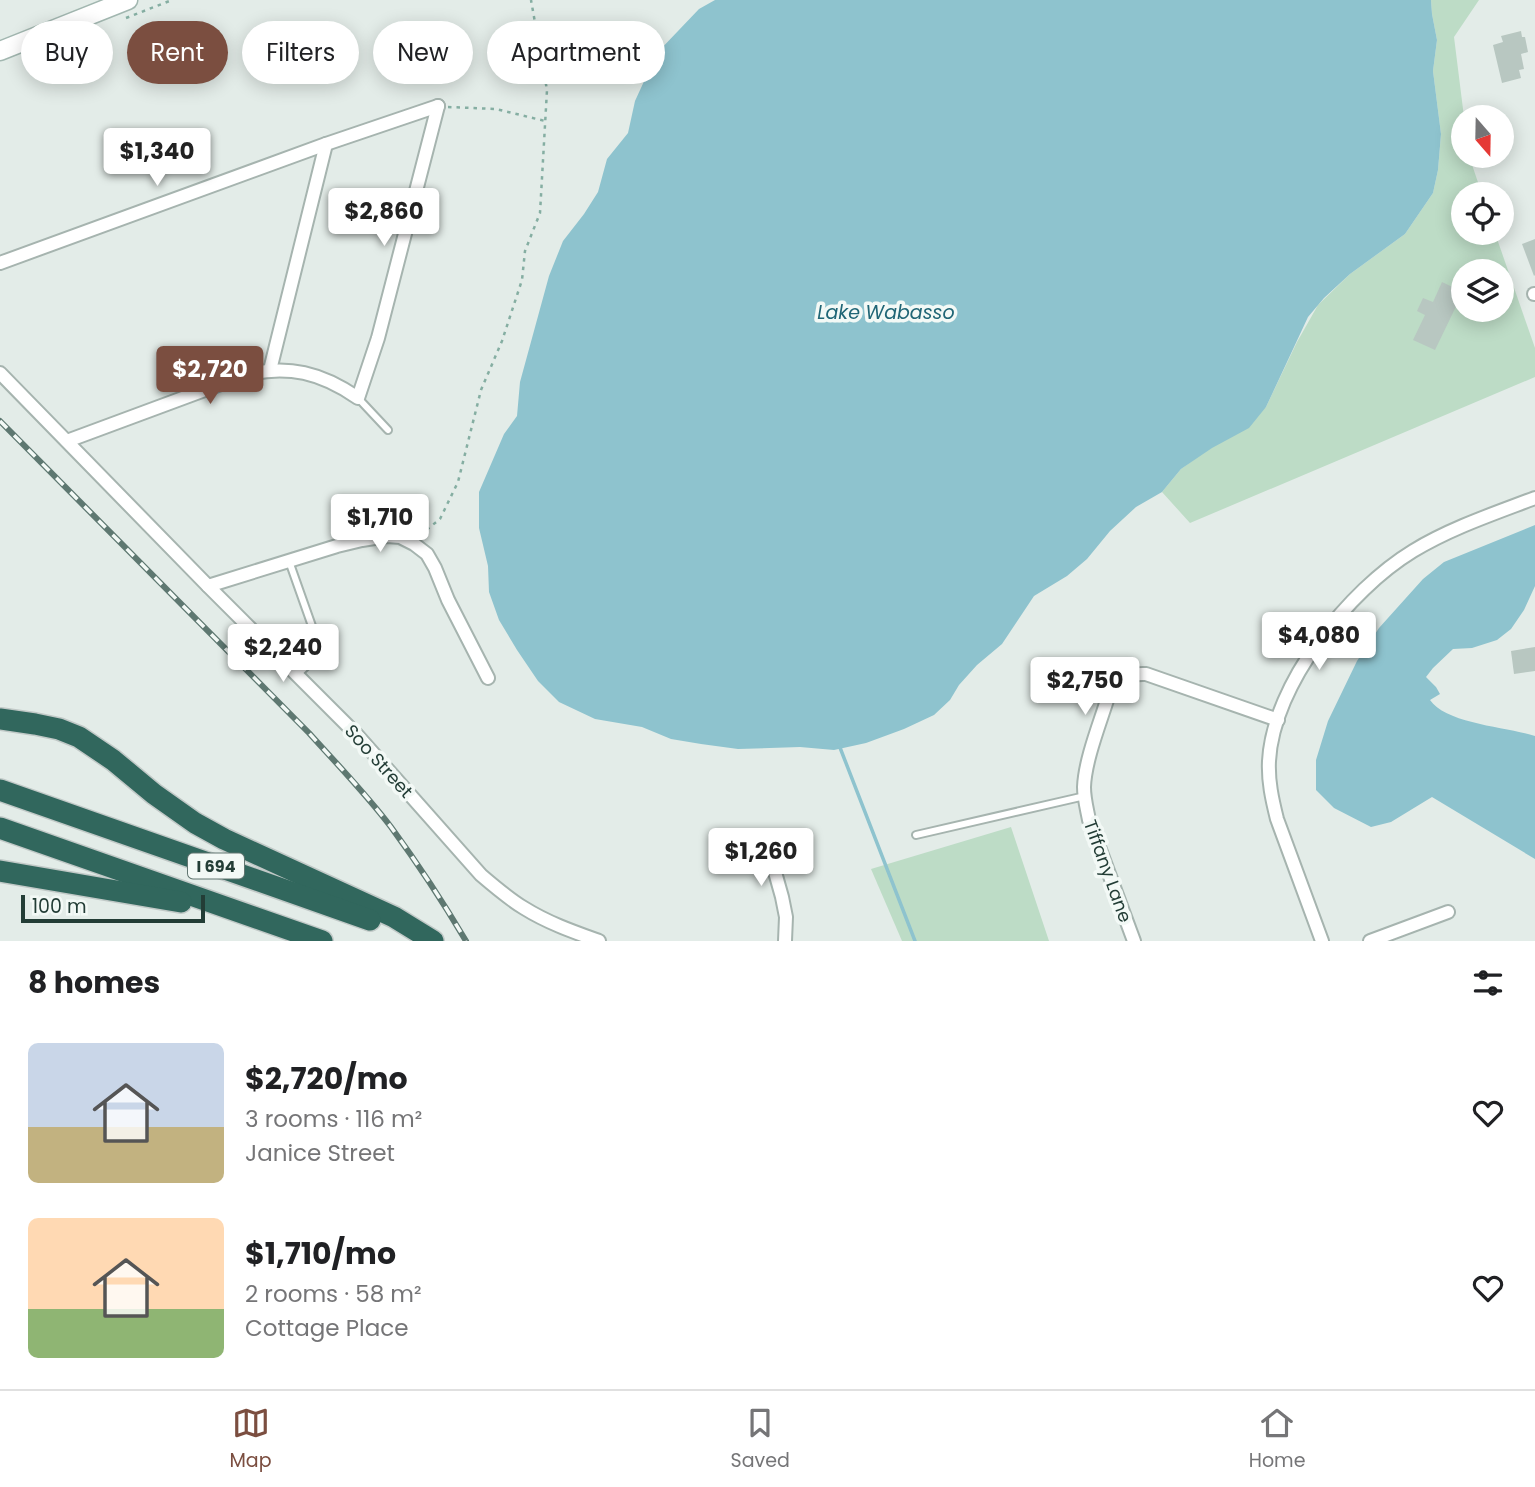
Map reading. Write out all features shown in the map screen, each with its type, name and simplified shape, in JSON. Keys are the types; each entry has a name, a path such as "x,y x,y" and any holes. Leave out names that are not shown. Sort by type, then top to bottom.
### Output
{"highway":[{"path":"0,719 59,729 79,737 95,746 154,794 205,829 394,917 432,941"},
{"name":"I 694","path":"0,790 432,941"},
{"name":"I 694","path":"0,828 322,941"},
{"path":"0,871 239,912"}],"street":[{"path":"0,51 128,0"},
{"path":"0,263 438,106"},
{"path":"66,441 245,375 270,370 294,370 318,377 358,398 381,325 438,106"},
{"path":"270,370 326,144"},
{"name":"Soo Street","path":"0,373 357,735 481,875 526,909 600,941"},
{"path":"1322,941 1272,799 1269,779 1272,739 1298,676 1318,642 1349,605 1382,574 1441,535 1535,498"},
{"path":"208,586 362,540 400,537 427,554 447,600 488,678"},
{"name":"Tiffany Lane","path":"1134,941 1090,820 1084,787 1112,688 1128,676 1137,673 1150,675 1278,720"},
{"path":"777,841 772,865 786,917 785,941"},
{"path":"1370,941 1448,912"}],"lane":[{"path":"358,398 388,430"},
{"path":"289,561 319,649 315,657 297,675"},
{"path":"916,835 1085,796"}],"path":[{"path":"414,544 422,532 440,519 458,482 481,390 502,341 522,280 526,251 540,213 547,90 531,0"},
{"path":"438,106 496,108 545,121"}],"green space":[{"path":"1431,0 1479,0 1454,37 1462,105 1451,105 1451,168 1473,168 1478,182 1451,182 1451,245 1499,245 1504,259 1451,259 1451,322 1514,322 1514,288 1535,348 1535,377 1190,523 1162,492 1181,469 1266,407 1318,305 1350,274 1405,234 1433,193 1441,134 1433,71 1437,40"},
{"path":"1011,827 1049,941 902,941 871,869"}],"water":[{"name":"Lake Wabasso","path":"715,0 1431,0 1437,40 1433,71 1441,134 1433,193 1405,234 1350,274 1308,317 1266,407 1249,428 1181,469 1162,492 1136,507 1110,531 1087,559 1067,576 1034,596 1002,644 977,665 950,700 934,715 866,743 834,750 800,747 738,749 671,739 642,727 595,719 559,702 538,681 499,620 489,592 488,566 479,528 479,492 504,434 517,416 520,382 549,276 563,241 598,192 607,159 628,133 635,101 643,84 665,84 665,45 699,9"},
{"path":"1535,525 1535,586 1511,629 1497,640 1472,648 1453,649 1426,677 1440,694 1430,700 1449,714 1478,724 1535,736 1535,859 1432,797 1391,822 1371,827 1334,808 1316,790 1316,760 1328,721 1357,661 1379,628 1423,579 1444,562"}],"building":[{"path":"1521,31 1528,52 1521,54 1524,69 1519,70 1521,78 1502,83 1493,45 1503,42 1501,36"},
{"path":"1535,239 1535,275 1534,276 1522,244"},
{"path":"1442,282 1451,286 1451,317 1435,350 1413,340 1425,315 1417,311 1423,298 1433,302"},
{"path":"1535,647 1535,671 1514,674 1511,651"}],"waterway":[{"path":"839,745 915,941"}],"railway":[{"path":"0,421 309,733 351,779 401,841 466,941"}]}
